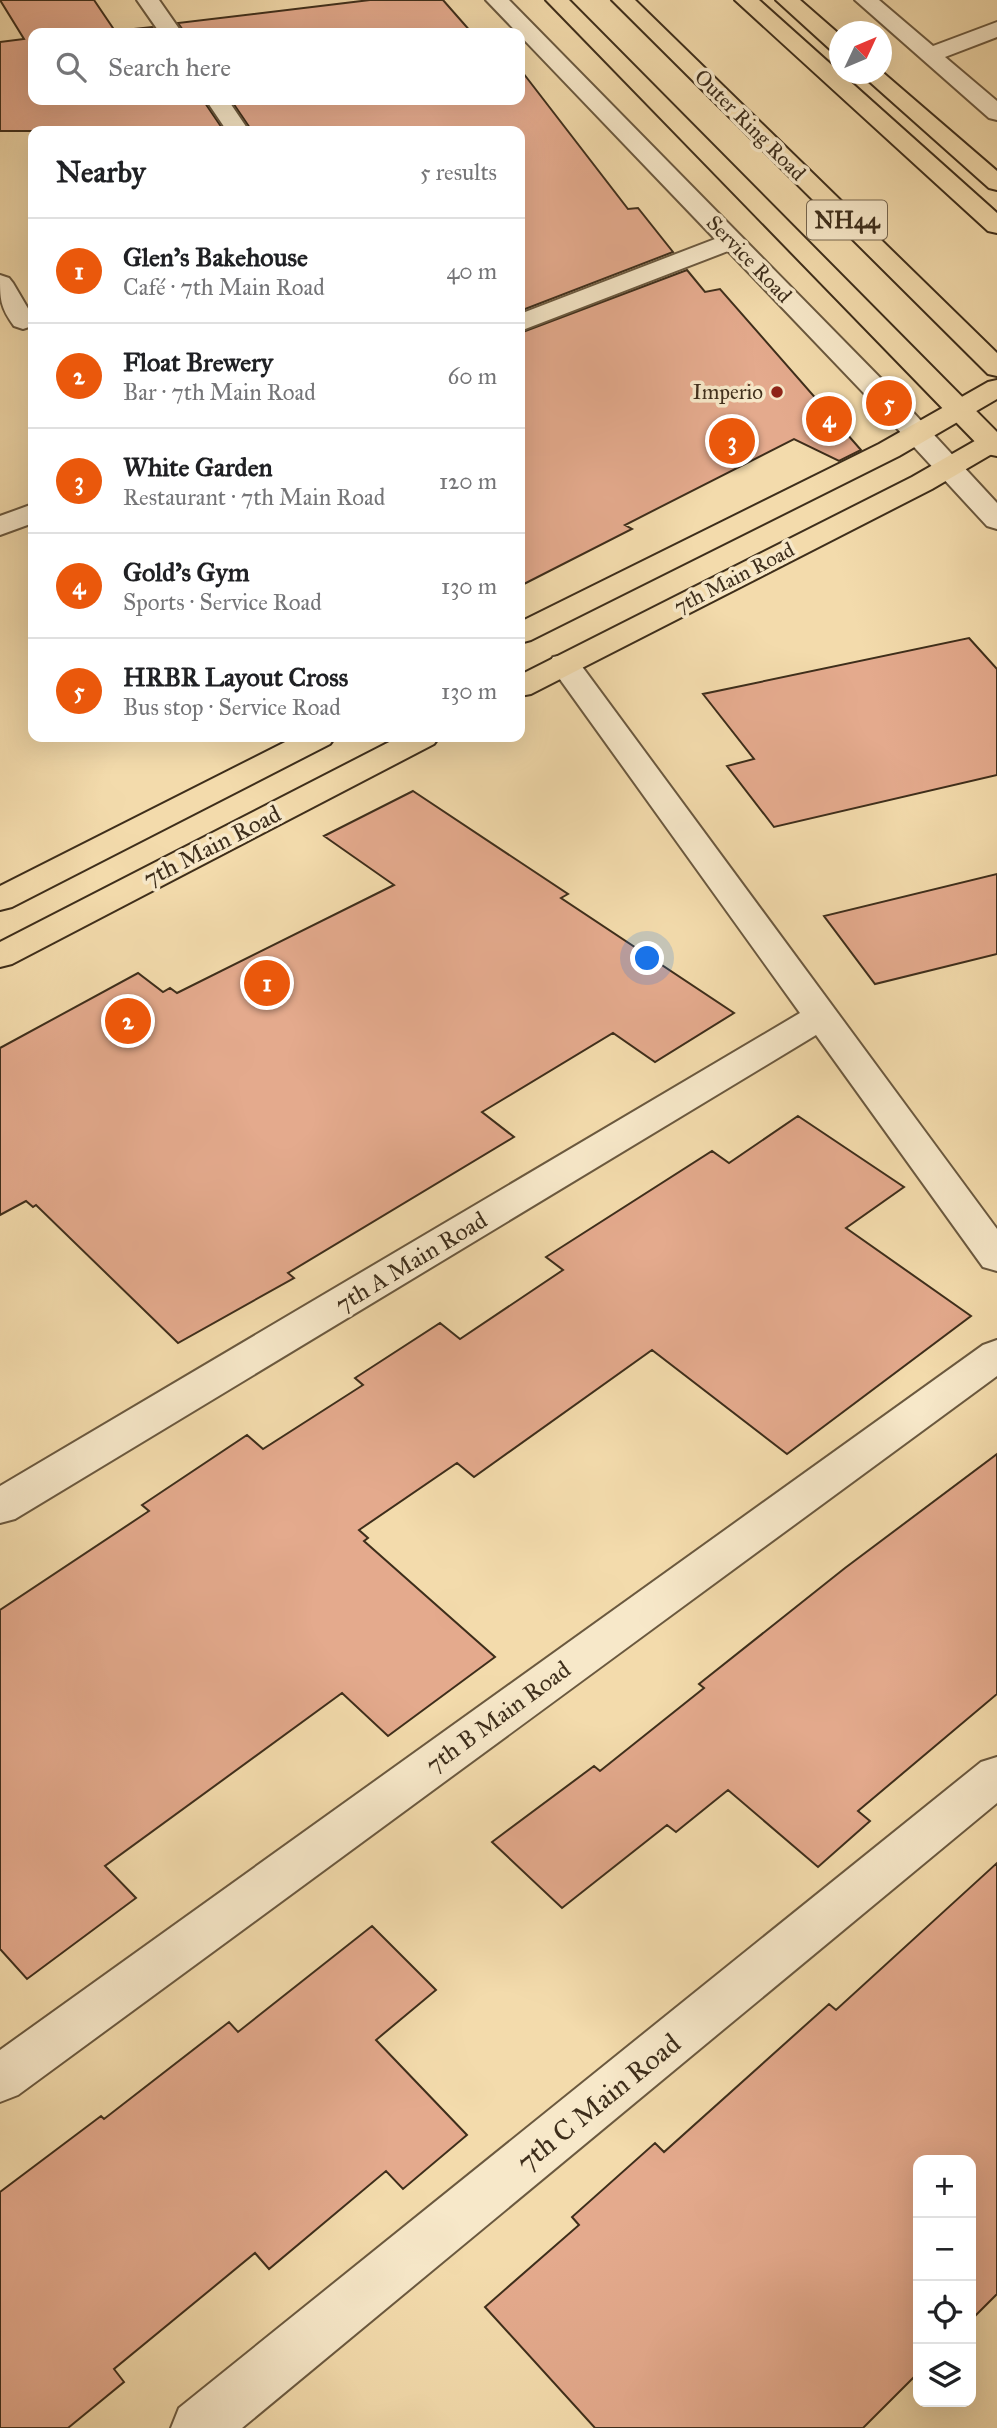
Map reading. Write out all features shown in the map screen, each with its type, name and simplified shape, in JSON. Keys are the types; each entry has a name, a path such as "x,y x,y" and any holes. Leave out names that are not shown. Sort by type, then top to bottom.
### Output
{"main road":[{"path":"557,0 958,410 995,444"},
{"name":"Outer Ring Road","path":"623,0 997,368"},
{"path":"746,0 997,226"},
{"path":"787,0 829,37"},
{"path":"883,84 997,183"},
{"name":"7th Main Road","path":"525,632 889,450 997,388"},
{"name":"7th Main Road","path":"525,684 995,444"},
{"name":"7th Main Road","path":"0,900 309,742"},
{"name":"7th Main Road","path":"0,956 413,742"}],"street":[{"path":"149,1 173,0"},
{"name":"Service Road","path":"497,0 524,28"},
{"path":"866,0 997,113"},
{"path":"149,1 168,28"},
{"name":"Service Road","path":"525,29 889,403 997,520"},
{"path":"929,55 997,29"},
{"path":"221,105 235,126"},
{"path":"525,321 732,241"},
{"path":"0,283 19,322"},
{"path":"0,526 28,515"},
{"path":"564,664 997,1257"},
{"name":"7th A Main Road","path":"0,1507 821,1016"},
{"name":"7th B Main Road","path":"0,2078 997,1355"},
{"name":"7th C Main Road","path":"199,2428 997,1776"}],"building":[{"path":"0,0 94,0 113,28 28,28 28,105 206,105 221,126 28,126 28,131 0,131 0,42 24,39"},
{"path":"370,0 443,0 468,28 182,28 178,23"},
{"path":"525,75 628,209 638,208 673,252 525,309 525,126 249,126 234,105 525,105"},
{"path":"687,270 705,292 720,289 861,450 839,461 794,439 625,525 632,529 525,583 525,331"},
{"path":"969,638 997,669 997,775 774,827 727,766 754,759 703,694"},
{"path":"413,791 568,894 561,898 734,1013 655,1062 613,1033 482,1112 514,1137 288,1273 294,1278 178,1343 36,1205 33,1207 26,1201 0,1215 0,1048 138,973 163,992 170,988 177,993 394,885 324,836"},
{"path":"997,874 997,954 875,984 824,916"},
{"path":"798,1116 904,1187 846,1228 971,1316 787,1454 652,1350 474,1477 457,1463 359,1530 368,1538 364,1541 495,1657 388,1736 342,1693 105,1866 136,1898 27,1979 0,1949 0,1610 149,1511 142,1505 247,1435 263,1449 363,1385 355,1378 440,1323 460,1339 563,1270 546,1257 712,1151 729,1163"},
{"path":"997,1454 997,1694 858,1811 870,1821 818,1867 728,1790 676,1832 667,1825 562,1908 492,1842 594,1766 600,1771 704,1688 699,1684 845,1568"},
{"path":"997,1863 997,2294 976,2315 976,2155 913,2155 913,2378 863,2428 595,2428 485,2307 579,2225 572,2217 655,2143 664,2152 829,2004 836,2010"},
{"path":"372,1926 436,1990 376,2040 467,2135 403,2189 386,2171 269,2269 255,2253 114,2369 124,2382 68,2428 0,2428 0,2192 101,2116 104,2119 229,2022 238,2032"}],"place":[{"name":"Imperio","path":"777,392"},
{"name":"HRBR Layout Cross","path":"889,403"},
{"name":"Gold's Gym","path":"829,419"},
{"name":"White Garden","path":"732,441"},
{"name":"Glen's Bakehouse","path":"267,983"},
{"name":"Float Brewery","path":"128,1021"}]}
